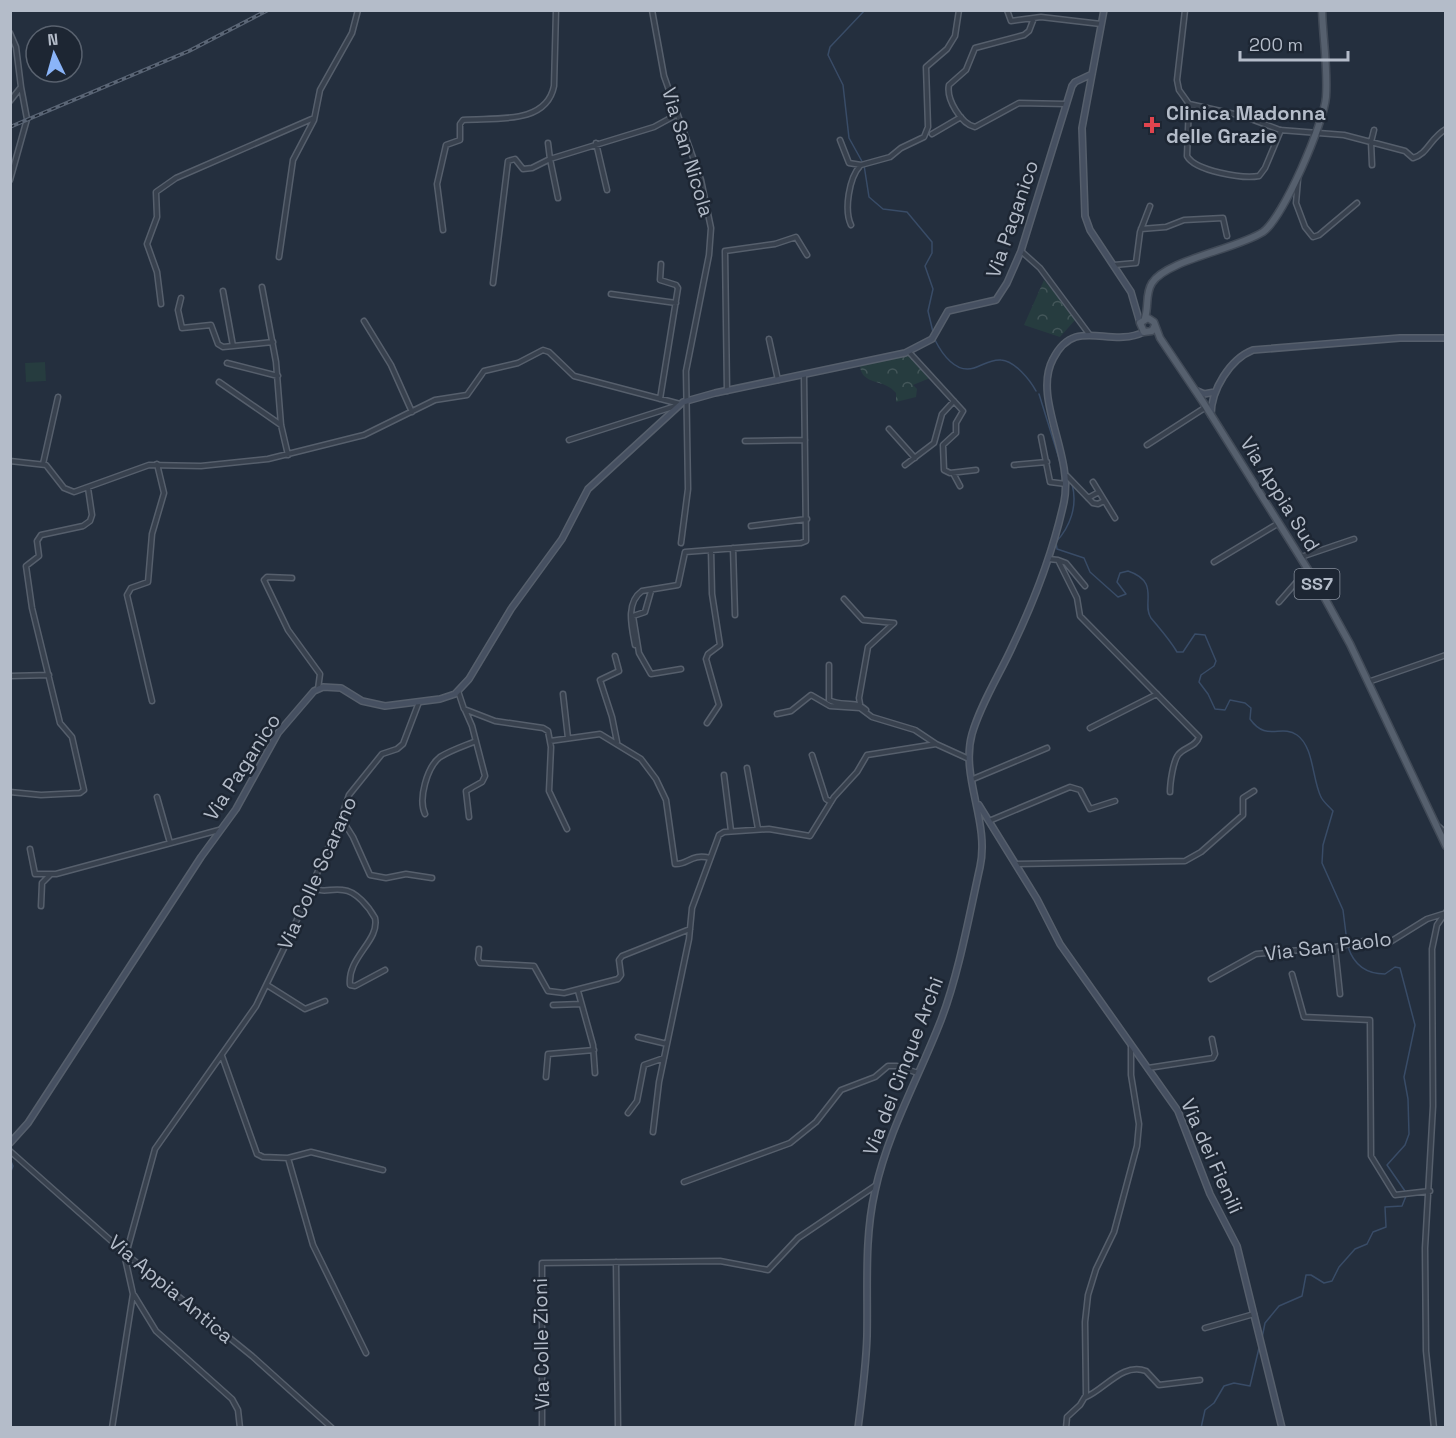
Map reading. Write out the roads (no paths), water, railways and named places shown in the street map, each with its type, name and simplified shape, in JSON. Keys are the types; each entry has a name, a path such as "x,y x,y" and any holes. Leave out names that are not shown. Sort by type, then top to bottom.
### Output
{"main road":[{"path":"1147,325 1147,302 1152,282 1168,269 1241,243 1266,230 1282,210 1317,131 1326,95 1322,10"},
{"name":"Via Appia Sud","path":"1147,325 1160,338 1205,405 1308,569 1368,682 1446,846"}],"street":[{"path":"279,257 292,164 314,118 320,90 353,30 358,10"},
{"path":"443,230 437,184 446,145 460,140 460,123 464,120 527,116 550,95 554,84 556,10"},
{"name":"Via San Nicola","path":"652,10 663,73 700,180 711,228 708,258 686,371 688,399"},
{"path":"840,140 849,163 861,165 891,157 901,148 925,136 928,127 925,68 947,50 955,36 959,10"},
{"path":"1006,10 1011,21 1034,18 1102,24"},
{"path":"1104,10 1082,133 1085,216 1090,230 1133,296 1140,302 1147,302"},
{"path":"1185,10 1177,80 1179,90 1189,104 1187,156 1191,162 1207,169 1259,176 1265,168 1281,130"},
{"path":"1034,18 1029,31 1024,35 978,46 973,50 966,70 952,81 948,88 961,117 968,125 975,127 1021,102 1066,104"},
{"path":"10,33 16,47 27,119 10,180"},
{"name":"Via Paganico","path":"458,692 469,679 513,606 562,539 590,487 680,404 688,399 909,352 930,341 938,330 944,314 949,310 986,304 997,298 1011,277 1021,251 1074,82 1092,74"},
{"path":"10,101 21,87"},
{"path":"1189,104 1241,115 1281,130 1317,131 1371,142 1405,151 1415,158 1424,153 1431,140 1446,129"},
{"path":"494,283 508,160 515,159 526,169 596,143 654,127 676,115"},
{"path":"932,134 961,117"},
{"path":"161,304 158,272 147,244 157,217 156,192 178,177 314,118"},
{"path":"1372,165 1371,142 1374,130"},
{"path":"548,143 558,198"},
{"path":"596,143 607,190"},
{"path":"851,225 848,218 851,185 861,165"},
{"path":"1296,176 1299,182 1296,203 1305,227 1313,237 1319,235 1357,202"},
{"path":"1114,265 1136,265 1141,229 1150,206"},
{"path":"1141,229 1166,227 1183,220 1223,218 1227,236"},
{"path":"726,391 725,251 775,244 796,237 807,255"},
{"path":"1021,251 1041,270 1089,334"},
{"path":"660,399 678,288 660,280 661,264"},
{"path":"262,287 273,342 281,425 288,455"},
{"path":"224,291 233,346"},
{"path":"611,294 676,303"},
{"path":"1133,296 1136,310 1147,325"},
{"path":"181,298 178,311 182,328 211,325 220,346 273,342"},
{"path":"364,321 391,365 412,412"},
{"name":"Via dei Cinque Archi","path":"858,1428 867,1344 868,1235 876,1186 893,1132 946,1006 981,862 982,832 970,760 970,742 977,720 1037,593 1049,559 1067,484 1049,401 1048,372 1054,357 1064,344 1074,337 1089,334 1130,337 1147,325"},
{"path":"1147,445 1205,405 1235,362 1257,349 1402,338 1446,338"},
{"path":"769,339 778,381"},
{"path":"10,461 43,464 50,468 68,491 88,488 157,464 206,465 288,455 367,434 439,399 466,395 484,371 518,363 543,350 549,352 574,376 680,404"},
{"path":"909,352 964,414 956,423 956,433 945,441 944,470 953,473 976,470"},
{"path":"227,363 278,376"},
{"path":"635,645 631,611 639,592 678,585 685,552 803,543 807,537 804,375"},
{"path":"219,382 281,425"},
{"path":"1195,390 1204,394 1215,392"},
{"path":"1211,415 1215,392"},
{"path":"43,464 58,397"},
{"path":"681,543 688,496 688,399"},
{"path":"905,465 936,442 942,415 954,401"},
{"name":"Via Paganico","path":"569,440 680,404"},
{"path":"889,429 915,458"},
{"path":"1041,437 1051,483 1067,484"},
{"path":"745,441 805,440"},
{"path":"1014,465 1047,462"},
{"path":"153,701 127,595 131,588 148,582 151,537 164,494 157,464"},
{"path":"953,473 960,486"},
{"path":"1067,476 1096,504 1104,501"},
{"path":"1093,482 1115,518"},
{"path":"10,792 45,795 84,791 72,737 60,724 32,605 27,565 38,557 37,540 41,534 84,525 91,520 88,488"},
{"path":"1088,498 1099,492"},
{"path":"751,526 807,519"},
{"path":"1214,562 1279,524"},
{"path":"1300,557 1354,539"},
{"path":"733,549 735,615"},
{"path":"707,723 719,705 706,659 708,654 720,645 712,591 711,550"},
{"path":"1049,559 1066,562 1085,586"},
{"path":"1058,560 1078,599 1080,615 1199,739 1177,756 1170,777 1170,792"},
{"path":"1279,602 1308,569"},
{"path":"292,578 267,577 264,580 290,633 320,675 318,689 343,689 360,700 379,705 420,702 444,698 458,692 476,741 485,776 482,782 466,791 469,817"},
{"path":"651,591 644,613 633,616 640,655 651,674 681,669"},
{"path":"844,599 863,620 894,623 868,647 859,698 860,704"},
{"path":"1368,682 1446,655"},
{"path":"615,656 619,671 601,678 600,681 618,743"},
{"path":"829,665 830,700 834,703 860,704 876,718"},
{"path":"10,676 49,675"},
{"name":"Via Paganico","path":"10,1143 28,1123 219,830 238,806 280,731 318,689"},
{"path":"563,694 568,738"},
{"path":"1090,728 1157,694"},
{"path":"777,714 791,711 810,695 827,705 858,708 876,718 912,729 936,744 970,760"},
{"name":"Via Colle Scarano","path":"126,1254 155,1149 248,1018 267,984 341,818 350,792 381,755 403,744 420,702"},
{"path":"464,710 495,721 544,728 548,731 550,741 549,791 567,829"},
{"path":"550,741 600,734 641,759 661,788 668,808 675,864 680,864 696,855 710,858"},
{"path":"425,814 421,794 436,761 476,741"},
{"path":"653,1132 664,1058 693,904 719,834 758,829 790,831 808,837 831,802 857,772 865,756 936,744"},
{"path":"973,779 1047,748"},
{"path":"812,755 826,799 831,802"},
{"path":"747,768 758,829"},
{"path":"724,775 731,831"},
{"path":"988,820 1070,787 1080,790 1090,809 1115,801"},
{"path":"1016,864 1132,864 1187,861 1243,816 1243,798 1254,791"},
{"path":"157,797 171,843"},
{"name":"Via dei Fienili","path":"977,802 1016,864 1060,944 1178,1111 1209,1191 1235,1243 1282,1428"},
{"path":"1431,817 1446,834"},
{"path":"341,818 353,837 370,875 387,878 404,874 432,878"},
{"path":"30,849 34,873 51,874 219,830"},
{"path":"41,906 42,883 51,874"},
{"path":"311,887 324,892 340,890 349,892 364,903 375,918 374,932 358,955 350,985 357,984 385,970"},
{"path":"1434,1428 1426,1351 1425,1246 1430,1191 1432,950 1437,925 1445,913"},
{"name":"Via San Paolo","path":"1212,979 1253,955 1335,947 1372,940 1391,942 1427,919 1445,913"},
{"path":"479,949 480,963 534,966 550,992 561,994 619,979 621,973 619,960 622,955 690,929"},
{"path":"1335,947 1340,994"},
{"path":"1292,974 1304,1017 1370,1020 1371,1156 1394,1194 1401,1196 1430,1191"},
{"path":"267,984 305,1009 325,1001"},
{"path":"578,991 594,1050 595,1073"},
{"path":"553,1005 581,1004"},
{"path":"638,1037 667,1044"},
{"path":"1148,1068 1214,1058 1212,1039"},
{"path":"1085,1397 1087,1297 1094,1271 1114,1232 1138,1138 1139,1120 1129,1062 1131,1046"},
{"path":"546,1077 548,1054 594,1050"},
{"path":"222,1055 257,1154 262,1157 288,1158 310,1152 382,1170"},
{"path":"628,1113 637,1101 644,1065 664,1058"},
{"path":"684,1182 790,1143 816,1122 842,1090 875,1077 888,1066 897,1066 919,1074"},
{"name":"Via Appia Antica","path":"10,1150 126,1254 252,1356 332,1428"},
{"path":"288,1158 314,1249 366,1353"},
{"name":"Via Colle Zioni","path":"542,1428 540,1265 543,1263 720,1261 769,1270 801,1236 876,1186"},
{"path":"126,1254 133,1294 154,1330 233,1400 238,1412 240,1428"},
{"path":"616,1262 618,1428"},
{"path":"112,1428 133,1294"},
{"path":"1205,1329 1254,1314"},
{"path":"1066,1428 1068,1415 1079,1406 1085,1397 1112,1378 1137,1369 1146,1371 1158,1385 1200,1380"}],"waterway":[{"path":"865,10 830,47 828,55 843,85 849,138 864,165 869,197 883,209 907,212 932,242 932,253 925,266 933,289 928,311 933,332"},
{"path":"935,340 946,357 961,368 974,368 994,360 1012,364 1022,372 1036,391"},
{"path":"1039,394 1061,465"},
{"path":"1072,484 1074,492 1072,516 1056,542 1057,549 1084,558 1090,572 1118,597 1126,594 1117,582 1120,573 1128,571 1144,581 1148,593 1148,612 1177,652 1183,652 1195,634 1205,635 1216,661 1214,666 1201,675 1199,682 1215,709 1225,710 1230,700 1245,703 1251,708 1250,719 1262,730 1291,732 1303,740 1310,755 1318,790 1325,803 1333,811 1323,845 1322,863 1343,910 1347,942"},
{"path":"1348,947 1357,963 1367,970 1385,974 1395,967 1400,968 1415,1025 1404,1077 1408,1099 1409,1134 1405,1145 1387,1165 1405,1191"},
{"path":"10,1159 13,1166 10,1174"},
{"path":"1262,1338 1265,1323 1279,1306 1302,1296 1306,1275 1311,1275 1324,1283 1332,1281 1339,1267 1355,1249 1367,1244 1373,1232 1386,1227 1385,1207 1402,1206 1406,1196"},
{"path":"1201,1428 1205,1410 1214,1403 1224,1386 1234,1383 1250,1386 1259,1348"},
{"path":"10,1408 10,1419"}],"railway":[{"path":"10,127 189,51 268,10"}],"place":[{"name":"Clinica Madonna delle Grazie","path":"1152,125"}]}
